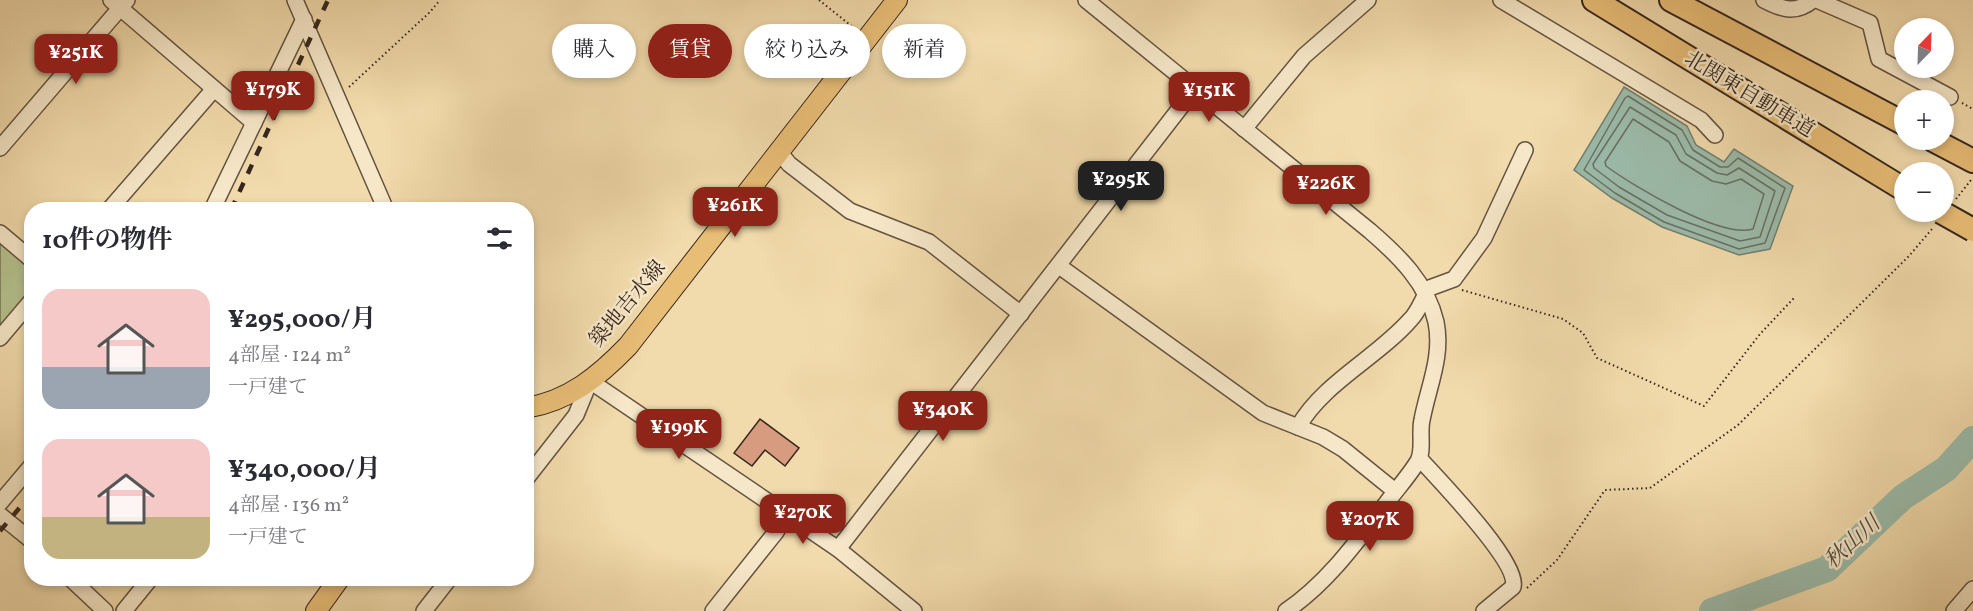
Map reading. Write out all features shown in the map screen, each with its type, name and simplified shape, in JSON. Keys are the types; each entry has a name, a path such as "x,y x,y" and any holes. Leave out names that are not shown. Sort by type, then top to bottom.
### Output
{"highway":[{"name":"北関東自動車道","path":"1593,0 1894,183"},
{"name":"北関東自動車道","path":"1671,0 1894,118"},
{"path":"1952,150 1973,161"},
{"path":"1954,220 1973,230"}],"main road":[{"name":"築地吉水線","path":"870,33 897,0"},
{"name":"築地吉水線","path":"534,406 553,402 591,381 612,362 642,329 835,78"},
{"path":"316,611 334,586"}],"street":[{"path":"295,0 381,202"},
{"path":"1086,0 1370,231 1406,263 1425,293 1435,319 1438,341 1437,364 1421,422 1420,459 1347,555 1323,582 1286,611"},
{"path":"1244,129 1304,56 1368,0"},
{"path":"1501,0 1701,120 1715,135"},
{"path":"1764,0 1784,10 1803,8 1815,0 1870,23 1879,59 1937,90"},
{"path":"0,148 120,3 254,123"},
{"path":"216,202 304,19"},
{"path":"116,202 214,89"},
{"path":"838,549 1194,90"},
{"path":"778,150 789,164 850,211 929,242 1021,314"},
{"path":"1298,428 1305,415 1332,388 1412,319 1425,293 1454,279 1484,238 1525,150"},
{"path":"0,233 24,253"},
{"path":"1059,266 1263,413 1343,449 1395,491"},
{"path":"0,338 24,310"},
{"path":"534,469 576,415 591,381 838,549 914,611"},
{"path":"1420,459 1502,555 1513,574 1513,587 1484,611"},
{"path":"0,503 24,474"},
{"path":"713,611 776,532 786,514"},
{"path":"0,515 24,534"},
{"path":"78,586 105,611"},
{"path":"124,611 144,586"},
{"path":"424,611 444,586"},
{"path":"1954,611 1973,590"}],"path":[{"path":"336,95 373,66 440,0"},
{"path":"819,0 849,24"},
{"path":"1954,200 1973,178"},
{"path":"1519,594 1557,560 1605,490 1650,488 1738,425 1909,256 1936,222"},
{"path":"1444,285 1563,319 1583,333 1597,358 1704,406 1760,334 1794,298"}],"green space":[{"path":"0,242 24,262 24,300 0,328"}],"water":[{"path":"1624,87 1687,126 1696,145 1724,162 1734,149 1793,186 1770,249 1739,255 1662,227 1612,198 1574,170"}],"building":[{"path":"760,419 799,448 785,466 765,450 752,466 734,453"}],"waterway":[{"name":"秋山川","path":"1712,611 1827,569 1903,497 1946,469 1973,439"}],"railway":[{"path":"235,202 328,0"},
{"path":"0,531 24,502"}]}
